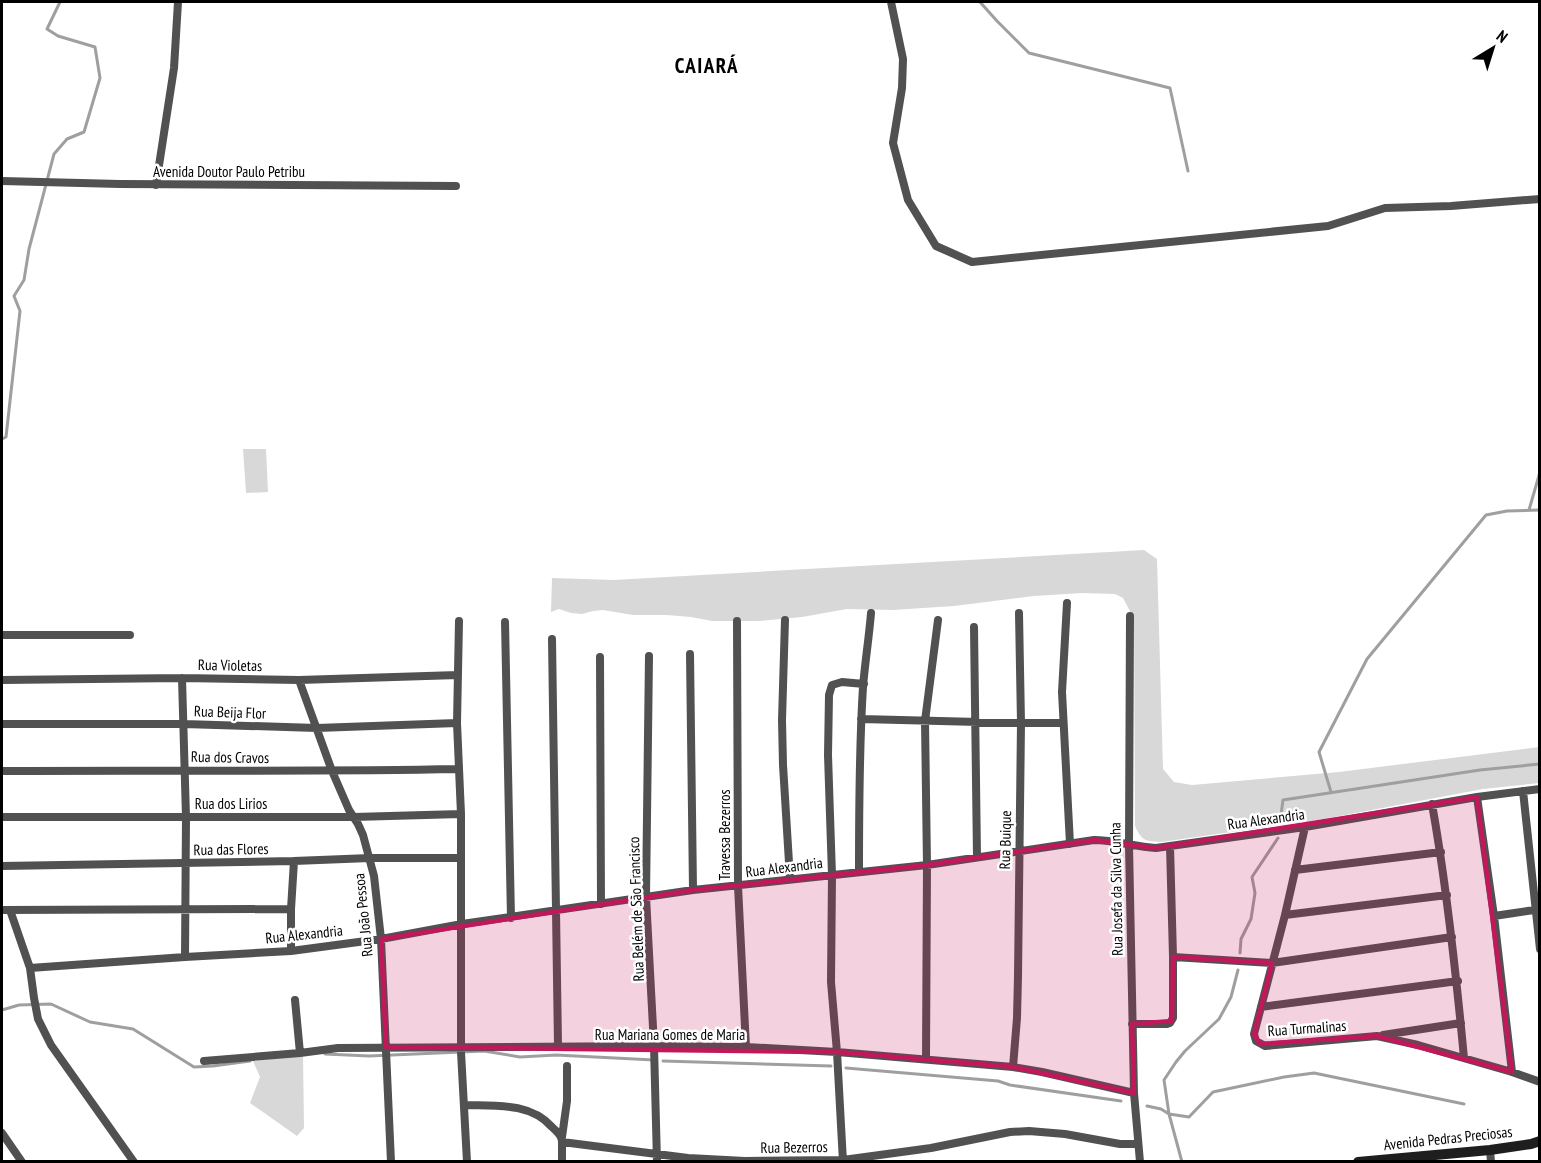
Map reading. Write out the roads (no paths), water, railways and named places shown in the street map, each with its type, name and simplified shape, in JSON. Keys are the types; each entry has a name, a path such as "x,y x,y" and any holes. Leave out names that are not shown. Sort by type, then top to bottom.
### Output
{"main road":[{"name":"Avenida Pedras Preciosas","path":"1358,1161 1491,1156 1539,1141"}],"street":[{"path":"156,184 174,68 178,2"},
{"path":"891,2 903,59 902,88 892,143 908,200 936,246 972,262 1328,226 1385,208 1451,206 1539,199"},
{"name":"Avenida Doutor Paulo Petribu","path":"2,181 456,186"},
{"path":"1067,603 1062,692 1071,844"},
{"path":"859,872 861,719 872,613"},
{"name":"Rua Buique","path":"1013,1067 1018,1007 1020,723 1018,613"},
{"name":"Rua Josefa da Silva Cunha","path":"1130,616 1129,845 1132,1024 1134,1093 1140,1161"},
{"path":"784,620 782,743 790,879"},
{"path":"926,1059 925,721 938,620"},
{"path":"459,621 461,1049 467,1161"},
{"name":"Travessa Bezerros","path":"737,621 738,886 746,1047"},
{"path":"505,622 511,918"},
{"path":"974,627 977,857"},
{"path":"2,635 130,635"},
{"path":"552,639 558,1046"},
{"path":"690,654 693,890"},
{"name":"Rua Belém de São Francisco","path":"649,656 646,897 657,1158"},
{"path":"600,657 601,904"},
{"name":"Rua Violetas","path":"2,680 182,678 299,680 458,675"},
{"path":"182,678 186,817 185,957"},
{"name":"Rua João Pessoa","path":"299,680 332,771 363,835 374,876 381,939 391,1161"},
{"path":"843,1161 831,982 829,696 832,685 842,682 864,684"},
{"path":"861,719 1063,723"},
{"name":"Rua Beija Flor","path":"2,724 184,724 317,728 458,723"},
{"name":"Rua dos Cravos","path":"2,771 459,769"},
{"name":"Rua Alexandria","path":"30,968 291,951 693,890 927,865 1101,840 1156,848 1305,827 1432,804 1539,789"},
{"path":"1523,791 1539,949"},
{"path":"1477,797 1494,916 1512,1072"},
{"path":"1432,804 1441,852 1458,981 1464,1058"},
{"name":"Rua dos Lirios","path":"2,817 354,817 461,814"},
{"name":"Rua Turmalinas","path":"1305,827 1254,1038 1265,1046 1377,1036 1464,1058 1539,1082"},
{"path":"1132,1024 1167,1024 1172,1021 1170,846"},
{"path":"1295,870 1441,852"},
{"name":"Rua das Flores","path":"2,866 460,858"},
{"path":"291,951 294,861"},
{"path":"1285,915 1447,895"},
{"path":"134,1161 51,1046 38,1019 30,968 6,910 291,909"},
{"path":"1494,916 1534,910"},
{"path":"1173,957 1272,963 1452,937"},
{"path":"1261,1007 1458,981"},
{"path":"295,1000 300,1053"},
{"path":"1377,1036 1461,1023"},
{"name":"Rua Mariana Gomes de Maria","path":"204,1061 338,1048 746,1047 837,1052 1013,1067 1134,1093"},
{"path":"562,1161 567,1101 567,1066"},
{"path":"464,1105 523,1109 536,1114 550,1124 562,1140"},
{"name":"Rua Bezerros","path":"562,1140 657,1158 745,1161 843,1161 931,1148 1020,1131 1056,1133 1106,1142 1138,1144"},
{"path":"2,1133 22,1161"}],"waterway":[{"path":"2,439 6,437 20,311 14,296 24,280 29,249 54,154 67,139 84,132 100,78 95,47 58,36 47,29 60,2"},
{"path":"980,2 1029,53 1170,88 1188,171"},
{"path":"1529,510 1540,472"},
{"path":"1331,792 1319,752 1367,659 1486,515 1507,511 1540,510"},
{"path":"1280,822 1283,800 1480,770 1540,764"},
{"path":"1240,953 1241,939 1251,919 1255,893 1252,877 1278,838"},
{"path":"1182,1162 1169,1114 1164,1080 1185,1051 1219,1019 1231,997 1238,970"},
{"path":"2,1010 19,1005 51,1004 90,1022 133,1029 194,1067 250,1061"},
{"path":"325,1054 369,1056 484,1051 520,1057 556,1055 654,1060"},
{"path":"663,1061 831,1066"},
{"path":"846,1068 998,1081 1010,1085 1121,1101"},
{"path":"1147,1106 1161,1109 1169,1114 1189,1117 1213,1092 1314,1073 1464,1104"}],"district":[{"name":"CAIARÁ","path":"707,65"}]}
